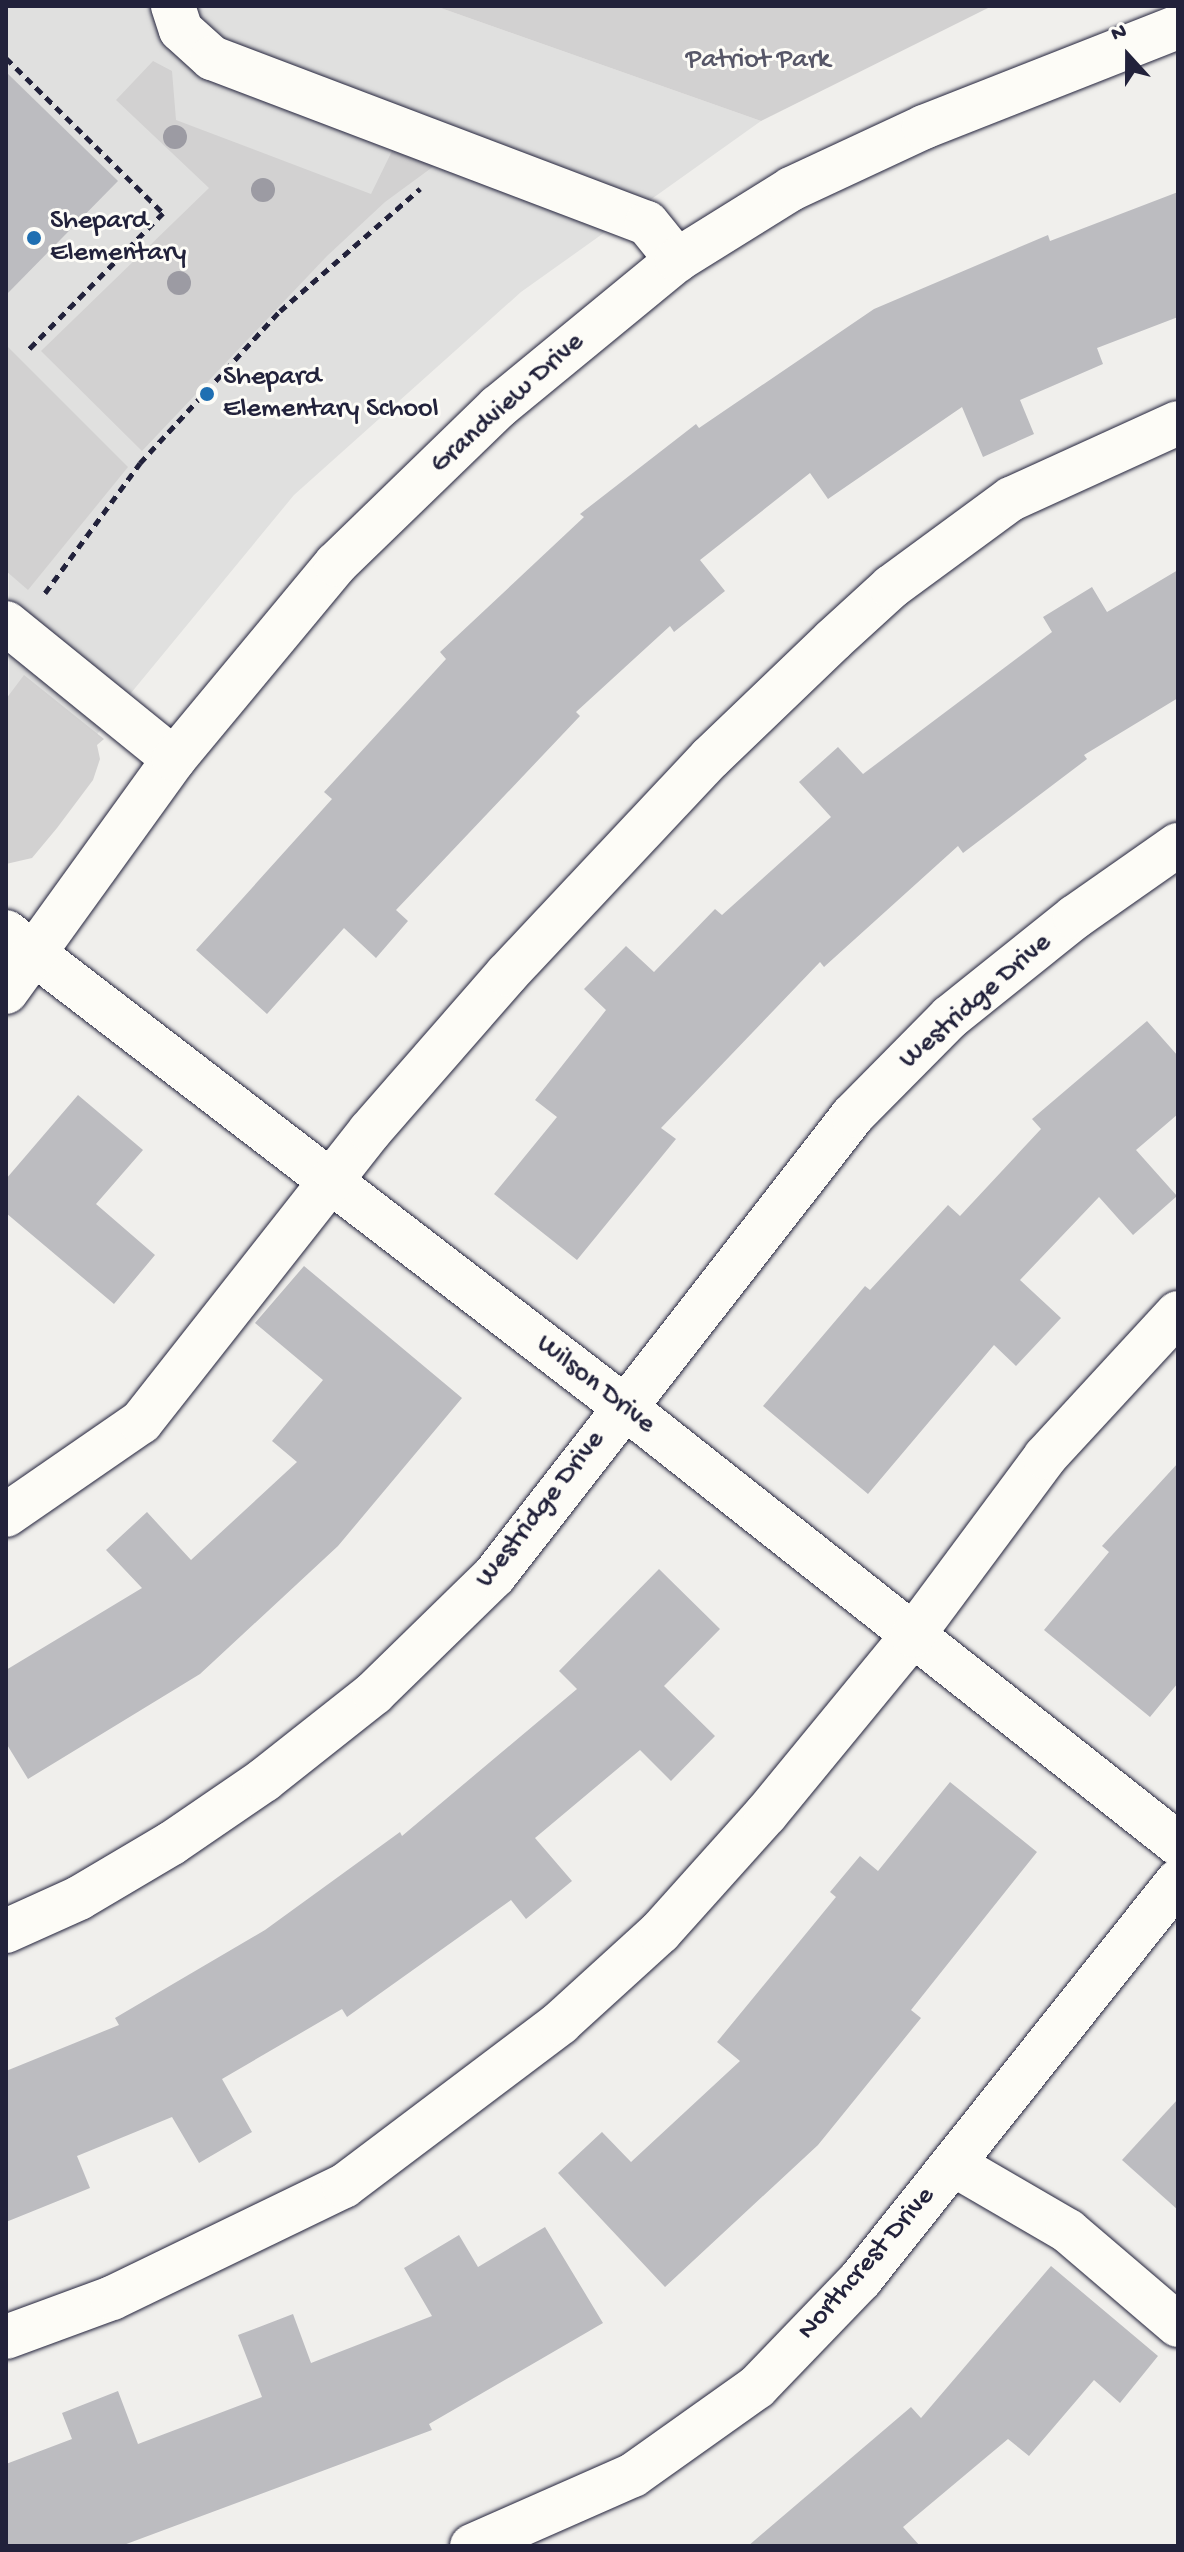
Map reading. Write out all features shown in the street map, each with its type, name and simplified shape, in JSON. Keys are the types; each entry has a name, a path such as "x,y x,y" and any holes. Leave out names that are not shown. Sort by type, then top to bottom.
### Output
{"street":[{"path":"173,6 181,30 212,58 647,223 677,260"},
{"name":"Grandview Drive","path":"6,992 20,944 336,564 498,407 677,260 791,189 911,133 1178,27"},
{"path":"6,1515 141,1422 333,1184 370,1131 710,758 891,587 1011,499 1178,423"},
{"path":"22,613 174,759"},
{"name":"Westridge Drive","path":"6,1931 79,1898 172,1843 264,1780 374,1693 494,1576 622,1405 853,1115 939,1028 1075,917 1178,845"},
{"name":"Wilson Drive","path":"20,944 622,1405 1178,1844"},
{"path":"6,2337 112,2298 344,2186 560,2023 660,1932 913,1635 1045,1457 1178,1313"},
{"name":"Northcrest Drive","path":"472,2546 633,2475 757,2387 860,2280 1178,1881"},
{"path":"953,2164 1068,2231 1178,2325"}],"path":[{"path":"6,58 163,213 27,351"},
{"path":"22,613 140,463 269,322 429,181"}],"shaded area":[{"name":"Shepard Elementary School","path":"6,6 435,6 761,121 521,292 294,495 10,840"}],"green space":[{"name":"Patriot Park","path":"435,6 992,6 761,121"},
{"path":"153,61 172,71 176,120 371,194 392,151 434,166 385,202 327,256 142,451 41,351 209,188 116,100"},
{"path":"6,345 128,467 28,590 6,571"},
{"path":"24,675 104,739 97,745 100,759 93,780 57,828 32,858 6,864 6,699"}],"building":[{"name":"Shepard Elementary","path":"6,72 118,181 6,295"},
{"path":"1178,192 1178,317 1097,348 1103,364 1020,400 1034,434 983,457 962,407 828,499 810,473 700,560 725,591 674,632 670,626 576,712 580,716 396,910 408,921 376,958 344,928 267,1014 196,950 332,799 324,792 446,659 440,652 584,517 580,514 696,424 699,428 874,309 1048,235 1050,241"},
{"path":"1178,570 1178,698 1084,755 1087,759 963,853 958,846 824,967 820,962 661,1128 676,1139 577,1260 494,1194 557,1117 535,1100 606,1010 584,989 626,946 654,972 715,909 722,915 831,817 799,782 838,747 863,774 1052,632 1043,617 1092,587 1107,612"},
{"path":"1147,1021 1178,1056 1178,1114 1136,1150 1177,1196 1133,1235 1099,1197 1020,1280 1061,1318 1016,1366 994,1345 868,1494 763,1406 865,1286 870,1290 948,1205 960,1216 1041,1129 1032,1119"},
{"path":"78,1095 143,1150 96,1204 155,1255 114,1304 6,1213 6,1179"},
{"path":"304,1266 462,1398 338,1546 200,1674 28,1779 6,1743 6,1670 142,1588 106,1550 147,1512 191,1560 297,1462 272,1441 323,1380 255,1323"},
{"path":"1178,1463 1178,1683 1150,1717 1044,1630 1109,1552 1102,1546"},
{"path":"659,1569 720,1629 664,1686 715,1736 671,1781 640,1750 535,1838 572,1881 526,1919 511,1900 347,2017 342,2009 222,2079 252,2132 199,2163 172,2117 77,2156 90,2188 6,2222 6,2071 119,2025 115,2018 265,1930 400,1832 402,1836 577,1689 559,1671"},
{"path":"950,1782 1037,1852 911,2010 921,2018 818,2145 665,2287 558,2173 602,2132 631,2162 740,2061 717,2042 836,1897 830,1892 860,1856 878,1871"},
{"path":"1178,2099 1178,2210 1122,2160"},
{"path":"545,2227 603,2323 429,2424 432,2430 121,2546 6,2546 6,2464 72,2439 62,2413 118,2391 138,2444 262,2397 238,2335 293,2314 311,2363 432,2316 404,2268 459,2235 478,2267"},
{"path":"1051,2266 1158,2356 1120,2403 1094,2380 1029,2456 1008,2439 903,2527 920,2546 748,2546 911,2407 921,2418"}],"place":[{"name":"Shepard Elementary","path":"34,238"},
{"name":"Shepard Elementary School","path":"207,394"}]}
